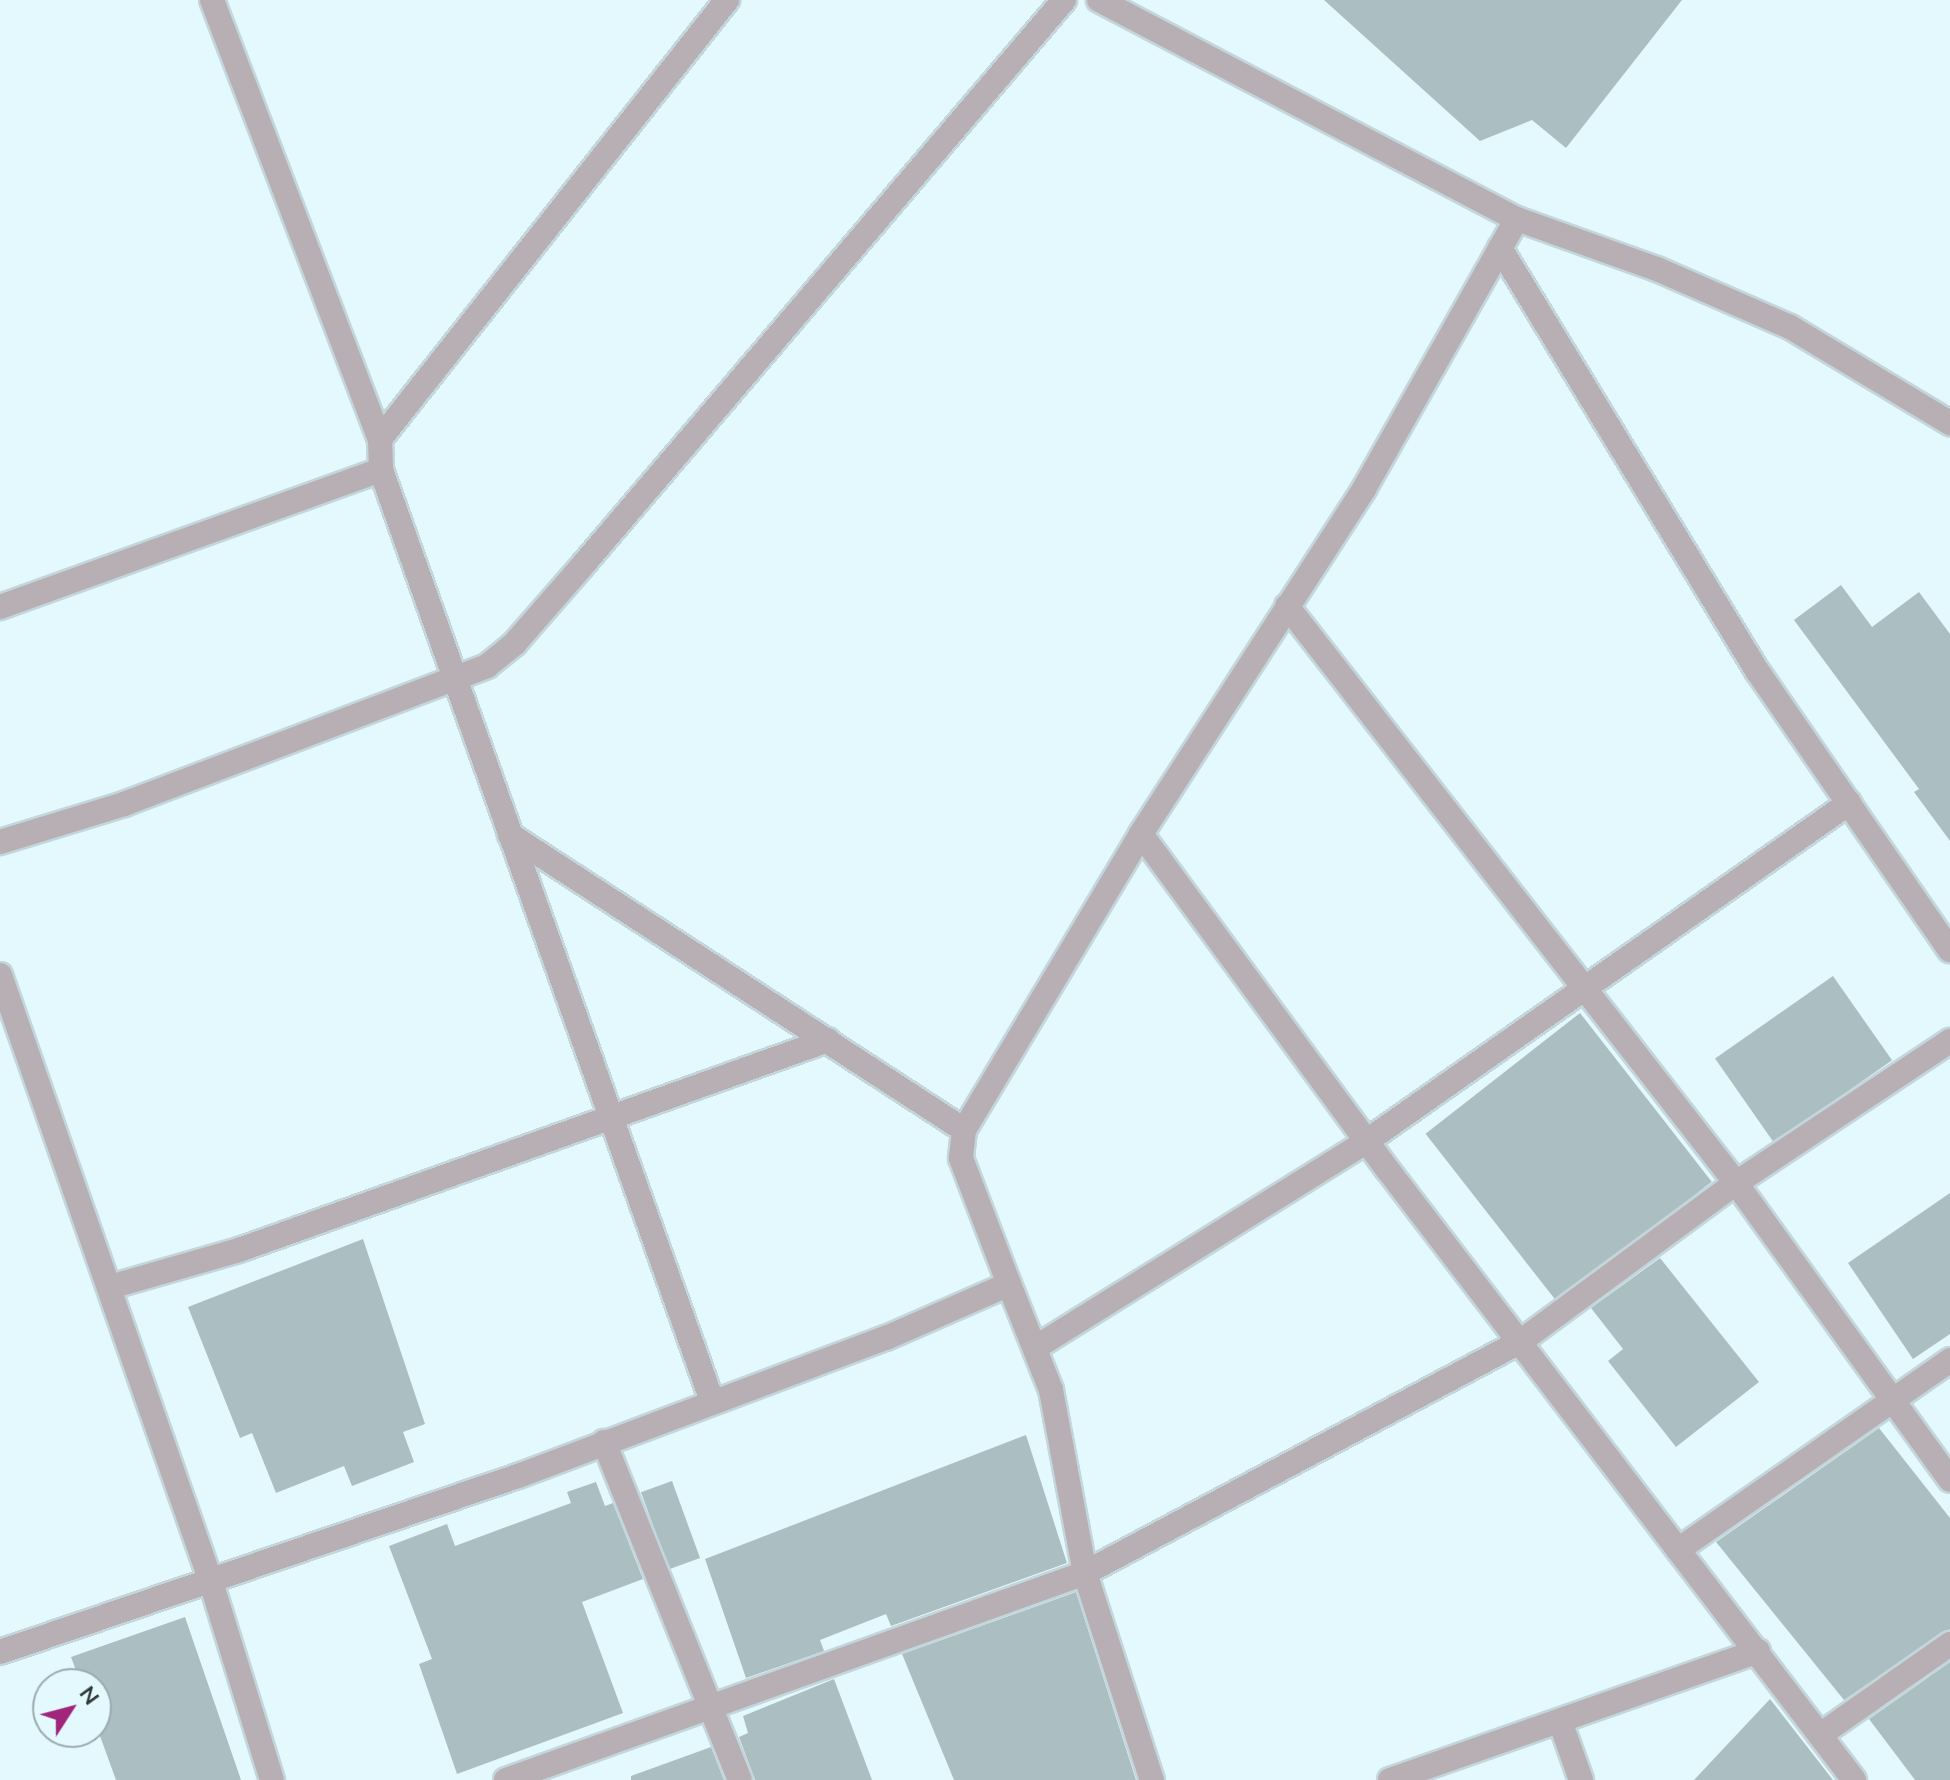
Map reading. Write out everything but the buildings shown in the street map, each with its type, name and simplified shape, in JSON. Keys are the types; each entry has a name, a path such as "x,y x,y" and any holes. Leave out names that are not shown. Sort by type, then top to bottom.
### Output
{"street":[{"path":"212,0 380,439 381,470 609,1122 712,1401"},
{"path":"380,439 727,0"},
{"path":"0,842 124,804 457,682 515,643 1064,0"},
{"path":"1099,0 1517,219 1657,269 1790,327 1950,423"},
{"path":"1152,1780 1085,1573 1038,1346 1009,1284 961,1158 964,1130 1141,834 1364,489 1517,219"},
{"path":"1500,248 1758,672 1950,950"},
{"path":"0,607 381,470"},
{"path":"1287,606 1736,1183 1889,1400 1950,1480"},
{"path":"1038,1346 1367,1141 1849,803"},
{"path":"1141,834 1367,1141 1854,1780"},
{"path":"510,835 964,1130"},
{"path":"0,975 211,1582 272,1780"},
{"path":"110,1287 239,1250 609,1122 828,1040"},
{"path":"506,1780 1085,1573 1520,1342 1736,1183 1950,1041"},
{"path":"0,1652 211,1582 604,1442 886,1338 1009,1284"},
{"path":"1678,1550 1950,1360"},
{"path":"604,1442 740,1780"},
{"path":"1820,1735 1950,1644"},
{"path":"1390,1780 1758,1651"},
{"path":"1560,1721 1581,1780"}]}
